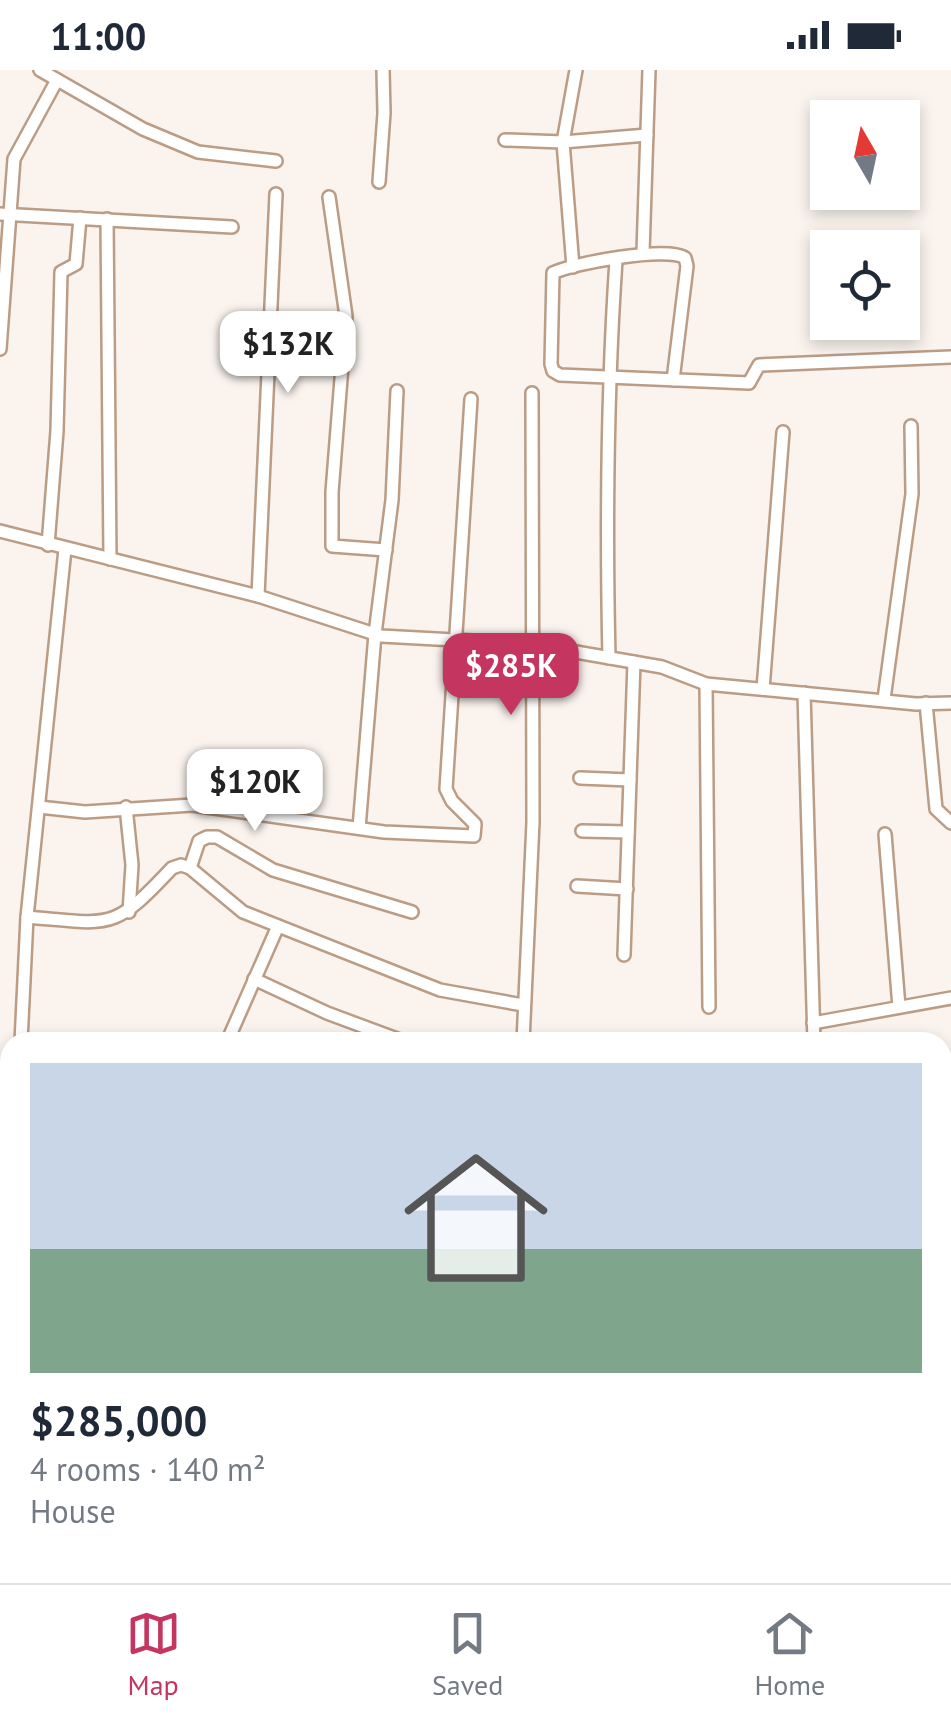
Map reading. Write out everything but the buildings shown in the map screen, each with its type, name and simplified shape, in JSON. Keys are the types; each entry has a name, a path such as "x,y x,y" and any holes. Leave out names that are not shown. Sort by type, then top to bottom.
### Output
{"street":[{"path":"40,70 142,129 198,152 276,161"},
{"path":"378,182 383,70"},
{"path":"573,267 563,142 576,70"},
{"path":"642,252 649,70"},
{"path":"0,349 5,215 14,160 57,80"},
{"path":"504,140 563,142 647,135"},
{"path":"258,596 276,194"},
{"path":"330,197 346,316 332,492 332,546 386,550"},
{"path":"5,215 232,227"},
{"path":"48,545 57,432 61,272 76,264 80,218"},
{"path":"107,219 110,559"},
{"path":"673,380 685,258 678,253 642,252 558,270 552,278 553,371 560,375 608,378 749,383 760,365 951,358"},
{"path":"608,658 608,378 616,260"},
{"path":"359,828 375,634 392,500 397,392"},
{"path":"523,1032 533,822 532,393"},
{"path":"39,807 85,812 192,804 359,828 474,836 475,824 452,802 446,789 470,399"},
{"path":"884,699 912,494 910,426"},
{"path":"764,690 784,432"},
{"path":"0,532 258,596 375,634 530,644 662,667 706,684 951,703"},
{"path":"21,1032 27,917 65,549"},
{"path":"624,955 634,662"},
{"path":"706,684 709,1007"},
{"path":"804,694 813,1032"},
{"path":"926,703 936,809 951,823"},
{"path":"580,778 630,780"},
{"path":"126,807 132,865 129,912"},
{"path":"582,831 628,832"},
{"path":"885,834 898,1007"},
{"path":"190,868 199,842 206,837 217,838 273,870 412,912"},
{"path":"27,917 100,923 129,912 172,868 181,865 190,868 243,912 440,990 524,1005"},
{"path":"577,886 626,890"},
{"path":"231,1032 278,926"},
{"path":"254,979 379,1032"},
{"path":"813,1023 951,998"}]}
